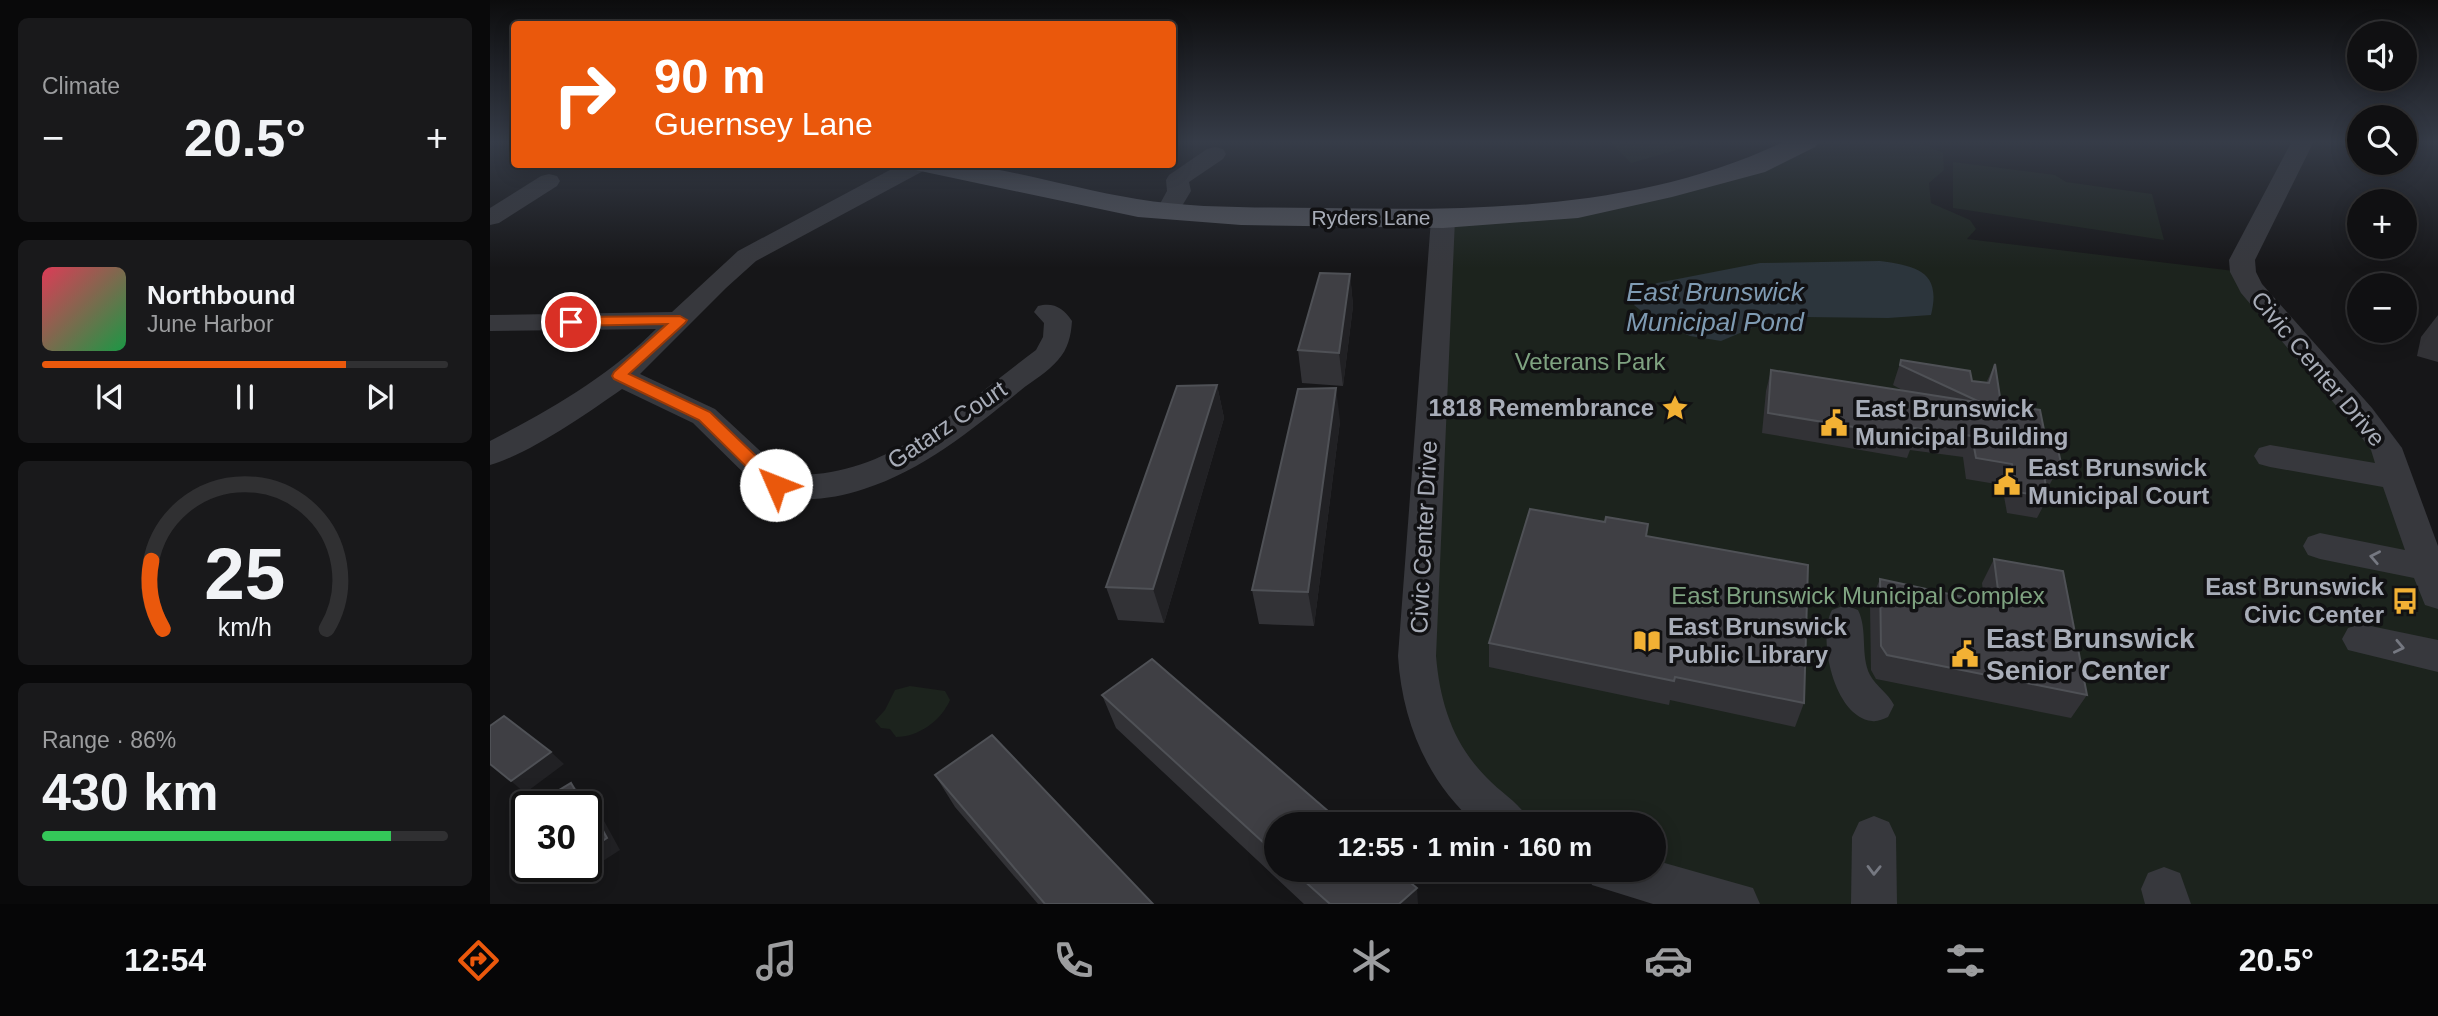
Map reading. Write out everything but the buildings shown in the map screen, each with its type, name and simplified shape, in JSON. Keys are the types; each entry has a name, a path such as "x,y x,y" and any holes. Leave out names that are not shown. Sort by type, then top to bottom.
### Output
{"main road":[{"name":"Ryders Lane","path":"1018,183 1138,208 1168,211 1241,216 1443,219 1590,207 1693,183"},
{"name":"Ryders Lane","path":"1443,219 1559,199 1626,183"}],"street":[{"path":"490,218 546,183"},
{"path":"490,454 619,376 680,320 724,272 747,256 883,183"},
{"path":"1168,211 1179,191 1178,183"},
{"name":"Civic Center Drive","path":"2281,183 2242,260 2243,272 2249,287 2361,415 2386,448 2434,581"},
{"name":"Civic Center Drive","path":"1443,219 1417,643 1417,681 1427,722 1447,762 1479,800 1494,812"},
{"name":"Gatarz Court","path":"619,376 704,416 776,485 824,488 877,473 923,447 1047,355 1057,337 1058,321 1048,312"},
{"path":"490,323 680,320"},
{"path":"2270,456 2398,478"},
{"path":"2320,546 2434,581"},
{"path":"1845,620 1850,679 1874,705"},
{"path":"2361,639 2438,656"},
{"path":"1874,837 1874,904"},
{"path":"1654,882 1737,904"}],"green space":[{"name":"East Brunswick Municipal Complex","path":"1688,183 1929,183 1931,203 1970,220 1976,229 1967,239 2243,272 2361,415 2438,595 2438,904 1737,904 1654,882 1666,882 1666,812 1494,812 1427,722 1443,219 1672,189"},
{"path":"1953,183 2075,183 2152,194 2164,240 1953,208"},
{"path":"910,686 945,691 950,700 941,715 928,726 912,734 896,737 890,729 881,728 875,721 885,710 895,690"}],"water":[{"name":"East Brunswick Municipal Pond","path":"1880,261 1905,265 1923,273 1933,289 1931,315 1888,318 1803,317 1752,328 1721,341 1690,336 1650,318 1634,305 1642,291 1657,283 1760,263"}],"place":[{"name":"1818 Remembrance","path":"1675,408"},
{"name":"East Brunswick Municipal Building","path":"1834,423"},
{"name":"East Brunswick Municipal Court","path":"2007,482"},
{"name":"East Brunswick Civic Center","path":"2405,601"},
{"name":"East Brunswick Public Library","path":"1647,641"},
{"name":"East Brunswick Senior Center","path":"1965,654"}],"route":[{"path":"571,322 680,320 619,376 704,416 776,485"}],"park label":[{"name":"Veterans Park","path":"1590,362"}]}
